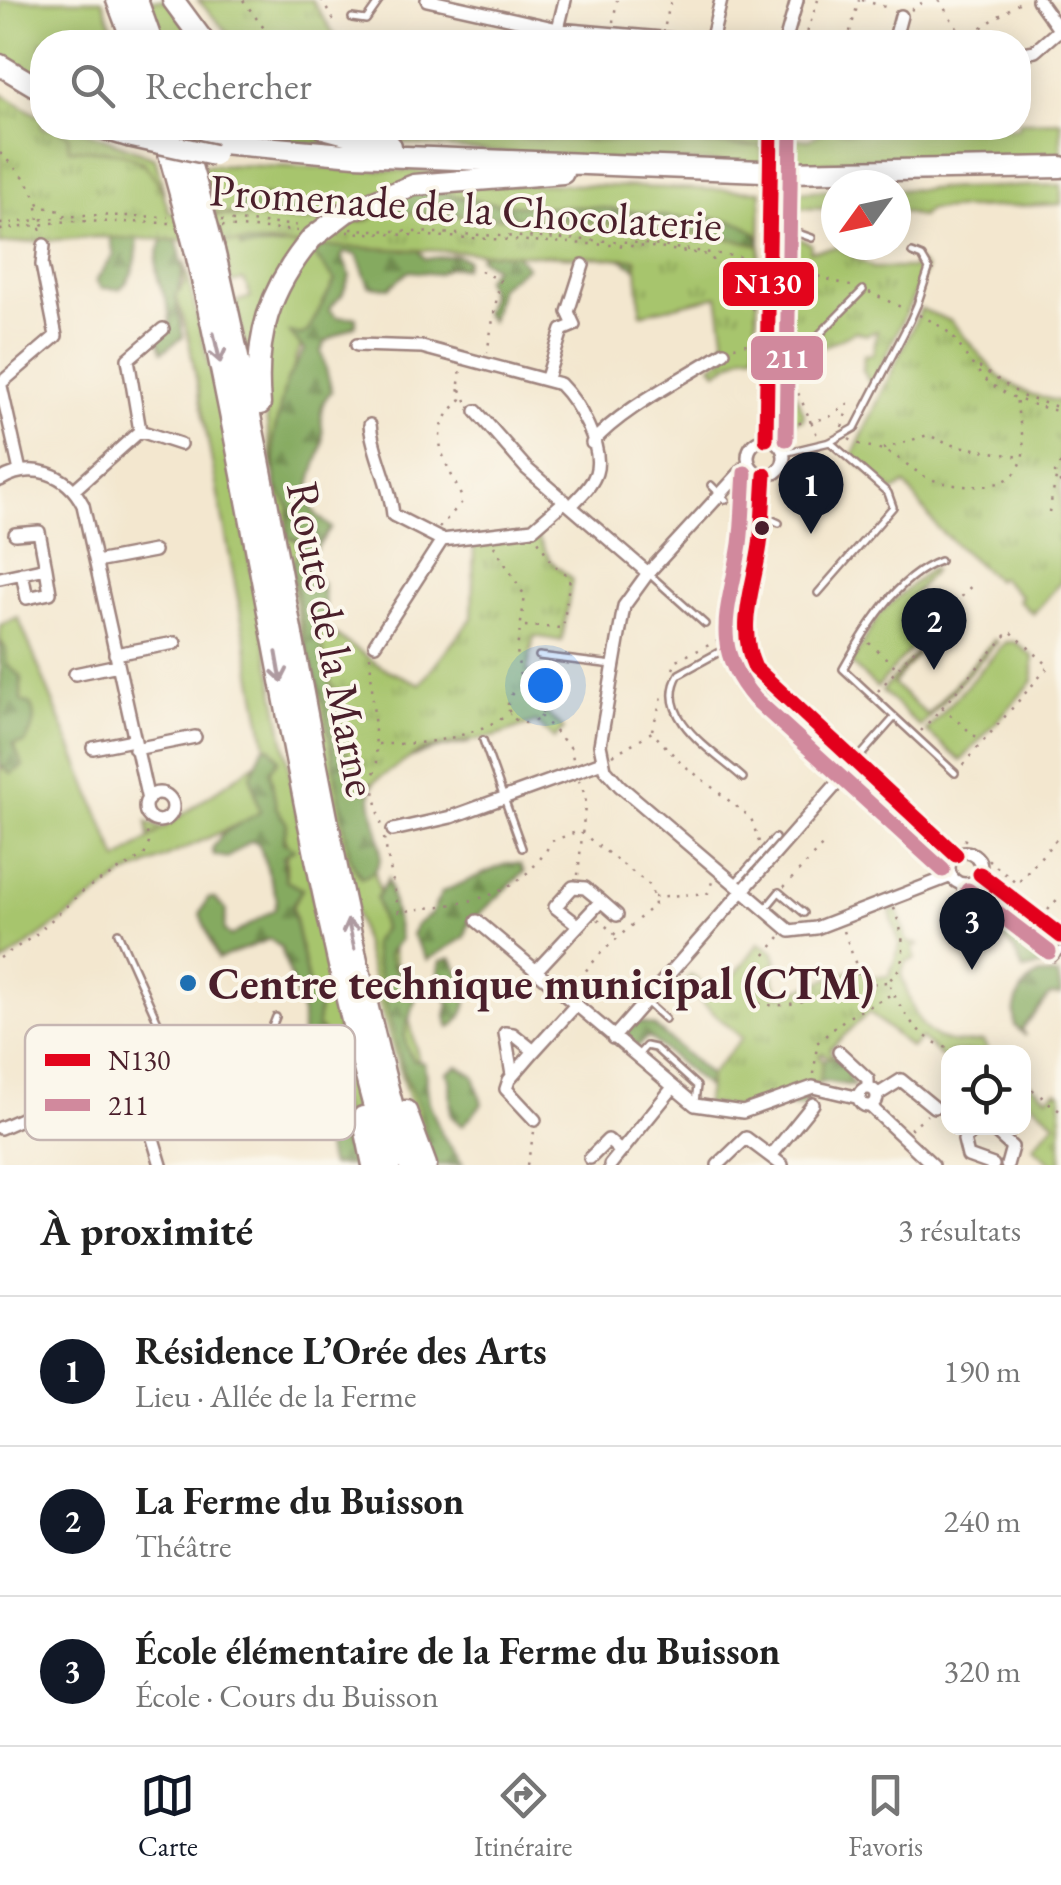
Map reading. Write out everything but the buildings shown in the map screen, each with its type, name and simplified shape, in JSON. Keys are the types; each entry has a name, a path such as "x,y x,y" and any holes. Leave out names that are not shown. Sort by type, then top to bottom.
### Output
{"highway":[{"path":"108,0 127,30"},
{"path":"118,0 129,30"},
{"path":"136,0 147,30"},
{"path":"173,0 195,30"},
{"path":"0,66 30,83"},
{"path":"0,78 30,95"},
{"name":"Route de la Marne","path":"166,140 205,252 268,510 332,851 408,1165"},
{"path":"171,140 212,149 563,173 803,183 1061,178"},
{"name":"Route de la Marne","path":"181,140 189,203"},
{"path":"373,140 446,158"},
{"path":"212,149 803,172 1061,167"},
{"path":"268,510 272,484 260,402 260,334 276,290 312,232 414,185 482,178 540,178 563,173"},
{"name":"Route de la Marne","path":"205,252 318,873 352,1025"},
{"path":"372,1029 390,1060 426,1165"},
{"name":"Route de la Marne","path":"355,1039 390,1165"},
{"path":"362,1070 362,1107 373,1165"}],"street":[{"path":"426,0 571,30"},
{"path":"558,29 565,0"},
{"path":"712,30 721,0"},
{"path":"788,30 797,0"},
{"path":"1031,52 1060,32 1038,0"},
{"path":"897,30 901,16"},
{"path":"766,439 767,257 775,140"},
{"path":"20,472 0,383 56,336 42,264 44,245"},
{"path":"547,378 562,330 574,324 568,312 583,265"},
{"path":"140,431 128,359 162,329"},
{"path":"357,346 402,344 547,378 574,398 598,466 594,479 533,529 438,537 393,515 389,486 374,455 370,426"},
{"path":"592,443 620,415 642,406 724,352"},
{"path":"476,410 526,470 648,573"},
{"path":"140,431 180,444"},
{"path":"74,490 140,431"},
{"path":"765,475 778,470 784,453 779,444 766,439 751,446 749,463 648,573 624,606 600,745 602,762 620,786 786,929 805,931 950,876"},
{"path":"749,463 765,475"},
{"path":"0,480 20,472 44,472 74,490 85,509 148,800 148,816 166,820 173,809 164,794 148,800"},
{"path":"765,475 757,563 744,610 743,638 758,662 856,762 956,855 974,855 980,874 1061,936"},
{"path":"15,534 38,532 48,594 27,598 22,574"},
{"path":"375,644 438,537"},
{"path":"96,562 154,552"},
{"path":"0,578 46,568"},
{"path":"75,674 175,643"},
{"path":"93,748 195,737"},
{"path":"387,829 451,818 602,762"},
{"path":"613,1038 662,983 736,888 856,762"},
{"path":"950,876 949,866 956,855"},
{"path":"950,876 964,884 980,874"},
{"path":"578,925 552,911 577,887 601,900 617,916"},
{"path":"535,972 601,900"},
{"path":"477,921 671,1090 695,1105 743,1112 814,1087 869,1097 900,1080 934,1106"},
{"path":"535,1120 509,1096 506,1084 575,1006"},
{"path":"502,1017 512,1075"},
{"path":"505,1033 513,1034 534,1052"},
{"path":"839,1052 868,1079 869,1097 902,1138 931,1164"},
{"path":"610,1165 671,1090"},
{"path":"743,1112 746,1138 777,1161 813,1104"},
{"path":"0,1128 25,1119"},
{"path":"969,1135 964,1140 964,1161 993,1165"},
{"path":"999,1135 1012,1147 1007,1165"},
{"path":"718,1165 746,1138"},
{"path":"153,1140 160,1165"},
{"path":"590,1158 608,1140 619,1150"}],"lane":[{"path":"352,18 366,20 380,0"},
{"path":"769,224 812,238"},
{"path":"784,453 830,442 866,414 917,306 929,270 922,257 912,253"},
{"path":"768,348 810,344 863,290"},
{"path":"818,594 893,507 888,493 830,442"},
{"path":"762,515 779,523"},
{"path":"940,561 914,577 872,618 843,670 955,774"},
{"path":"648,573 705,624"},
{"path":"743,638 679,674 673,702 679,720 743,778"},
{"path":"539,656 613,666"},
{"path":"856,762 894,718"},
{"path":"483,740 522,848"},
{"path":"736,888 775,838"},
{"path":"763,912 779,892 804,913"},
{"path":"118,932 160,1025"},
{"path":"1053,958 1061,950"},
{"path":"662,983 681,1001"},
{"path":"645,1001 666,1020"},
{"path":"273,1025 276,1017"},
{"path":"636,1058 646,1046 655,1048 697,1086 695,1105"}],"path":[{"path":"242,0 265,30"},
{"path":"321,0 335,22"},
{"path":"612,30 617,0"},
{"path":"664,30 670,0"},
{"path":"808,30 818,0"},
{"path":"851,30 861,0 901,16 926,0"},
{"path":"939,0 958,30"},
{"path":"980,30 1024,0"},
{"path":"496,30 499,16"},
{"path":"0,153 26,179 37,203 40,223 0,230"},
{"path":"0,164 5,158"},
{"path":"37,203 68,219 187,224"},
{"name":"Promenade de la Chocolaterie","path":"0,224 40,223 189,203"},
{"name":"Promenade de la Chocolaterie","path":"217,220 312,232"},
{"name":"Promenade de la Chocolaterie","path":"342,220 630,242 710,254 767,257 874,294 953,332 977,368 980,366 1016,395 1061,410"},
{"path":"218,226 312,232"},
{"path":"333,232 650,247 710,254 747,297 758,317"},
{"path":"479,361 488,352 500,280 481,271"},
{"path":"780,322 794,314 798,293 818,275"},
{"path":"874,294 877,288"},
{"path":"724,352 742,343 768,348 817,435"},
{"path":"438,537 463,501 438,438 443,418 461,399 458,385 462,359"},
{"path":"458,385 461,398 476,410"},
{"path":"881,449 926,478 988,486 1006,482 1022,458 1016,395"},
{"path":"852,401 842,432 862,448 881,449 928,435 948,444 1022,458"},
{"path":"777,427 828,418 847,408"},
{"path":"1049,512 1061,462"},
{"path":"1056,478 1061,484"},
{"path":"524,626 563,628 571,586 570,577 552,564 533,529"},
{"path":"490,534 499,561 522,586 524,626 517,649 520,688"},
{"path":"872,699 973,584"},
{"path":"916,738 1010,631 1049,666 955,774"},
{"path":"862,636 898,669"},
{"path":"375,644 368,660 374,673 369,691 376,744 372,782 387,829 399,912 474,901 516,885 546,856 552,841 580,830"},
{"path":"510,714 509,698 520,688"},
{"path":"510,714 524,723 540,716 544,707 539,693 520,688"},
{"path":"942,708 982,742"},
{"path":"376,744 459,738 510,714"},
{"path":"540,716 571,748 573,765"},
{"path":"602,762 652,732 680,762 751,818 755,840 765,849"},
{"path":"576,776 586,797 577,887"},
{"path":"0,958 34,936 77,896 144,856 149,842 145,822 148,816"},
{"path":"564,996 619,938 645,917 654,897 651,886 580,830"},
{"path":"964,839 1017,884 1061,834"},
{"path":"779,892 824,844"},
{"path":"654,897 708,893 716,871"},
{"path":"1048,910 1061,895"},
{"path":"839,919 860,973 870,984 888,981 897,972 905,945 891,900"},
{"path":"590,912 619,938"},
{"path":"786,929 748,975 748,993 756,1003 777,1006 810,998 860,973"},
{"path":"888,981 916,1028 942,1045"},
{"path":"814,1087 816,1043 845,1019 893,993"},
{"path":"1031,1088 1061,1112"},
{"path":"1056,1108 1061,1100"},
{"path":"902,1138 934,1106"},
{"path":"526,1165 535,1120"}],"green space":[{"path":"0,0 102,0 113,30 30,30 30,75 0,57"},
{"path":"147,0 168,0 190,30 158,30"},
{"path":"198,0 312,0 331,30 225,30"},
{"path":"0,93 30,111 30,140 68,140 69,149 106,151 134,158 154,177 169,212 345,223 369,220 380,212 570,221 666,229 760,245 755,353 745,354 717,372 712,365 726,356 720,346 725,342 718,296 641,314 636,259 97,237 0,244"},
{"path":"1061,121 1061,159 786,164 786,140 1031,140 1031,122"},
{"path":"64,140 108,140 155,158 164,193 143,162 69,149"},
{"path":"275,140 352,140 386,150"},
{"path":"389,140 582,140 762,146 762,163 580,160"},
{"path":"591,140 762,140 762,146"},
{"path":"201,166 449,172 326,218 215,213"},
{"path":"459,185 761,191 760,245 369,220 345,223"},
{"path":"1061,185 1061,204 928,210 921,217 911,214 911,190"},
{"path":"821,191 821,209 795,208 784,218 786,192"},
{"path":"441,192 495,204 599,208 727,220 756,234 760,253 644,273 621,259 371,222 364,215 397,195"},
{"path":"251,196 283,197 309,204 311,212 297,240 283,246 241,248 233,223 243,201"},
{"path":"137,223 137,250 130,277 119,289 101,288 96,280 114,255 109,234"},
{"path":"784,235 811,244 810,251 821,249 821,260 859,260 873,268 913,268 916,260 926,269 872,386 863,371 864,355 873,354 877,331 866,335 856,331 788,364 783,310"},
{"path":"164,237 175,238 182,261 176,296 183,337 162,352 158,339 169,330 170,317 156,265"},
{"path":"221,242 299,244 254,386 235,302 251,297 244,280 231,283"},
{"path":"324,242 416,247 425,259 456,255 467,260 464,268 450,267 437,274 409,271 389,288 369,286 357,255 345,252 342,256 350,276 342,295 329,309 337,317 356,317 356,325 325,342 321,351 332,391 322,405 323,442 310,496 314,511 331,528 305,564 323,584 326,618 320,629 468,743 414,756 378,777 371,798 381,851 373,872 361,878 350,859 325,710 306,646 292,565 304,542 287,537 289,507 276,484 273,438 286,382 304,350 289,332 301,335 308,331 335,280 314,255"},
{"path":"314,245 337,245 339,273 296,357 285,415 295,528 427,1096 432,1165 382,1012 342,854 310,695 271,456 265,395 266,339 281,298"},
{"path":"483,252 516,254 527,267 499,287 491,321 484,314 490,295 485,279 494,267 479,258"},
{"path":"184,261 228,444 338,1025 317,1025 292,906 302,889 286,881 286,844 276,807 124,876 0,965 4,942 0,931 0,625 18,617 118,860 160,831 149,837 147,822 162,829 267,755 270,769 279,760 266,747 188,336 176,296 184,284"},
{"path":"921,309 951,321 998,376 1029,394 1061,402 1061,582 1033,614 1018,600 1021,596 1000,577 996,580 939,530 905,484 893,492 852,457"},
{"path":"781,363 804,413 803,419 780,424"},
{"path":"537,536 551,561 572,580 562,641 534,636 527,673 553,678 547,714 564,729 554,739 536,722 497,736 422,750 357,793 316,621 383,668 420,684 472,618 474,543"},
{"path":"931,568 934,570 909,600 933,622 877,688 851,664 880,613"},
{"path":"936,630 893,684 927,715 994,640 997,642 920,727 882,691"},
{"path":"0,641 6,649 7,664 21,677 21,701 29,703 34,718 24,743 13,744 23,766 11,774 0,765"},
{"path":"1006,642 1016,642 1033,657 1033,681 961,761 926,731"},
{"path":"263,747 270,747 279,759 270,771 276,807 287,824 283,842 294,849 283,857 286,881 302,889 292,906 308,984 319,1006 317,1025 302,1025 281,948 270,939 218,959 200,914 208,898 214,898 226,910 224,931 231,936 275,909 277,899 259,844 251,841 227,858 214,855 212,849 222,834 260,812 251,776"},
{"path":"508,863 520,864 524,872 468,925 465,937 427,960 412,935 416,925 431,914 442,892"},
{"path":"388,879 400,939 388,954 394,968 416,992 405,1032 407,1049 413,1060 424,1063 429,1102 441,1133 463,1165 435,1165 419,1107 403,1070 372,943 383,929 376,898"},
{"path":"982,890 1003,902 1052,945 1044,966 1023,970 1014,950 994,927 960,915 959,906"},
{"path":"898,909 907,942 920,945 913,947 915,959 906,962 901,974 918,1019 935,1037 963,1043 983,1041 985,1045 941,1045 941,1057 921,1038 911,1048 869,1012 830,1049 832,1059 822,1053 819,1056 823,1061 819,1083 742,1108 705,1104 710,1075 742,1038 682,985 691,975 718,997 759,943 773,951 777,962 770,968 780,996 861,967 869,977 889,976 900,946 890,912"},
{"path":"451,958 465,985 467,1003 450,1028 446,1016 449,1003 441,988 439,972 441,961"},
{"path":"1039,975 1058,975 1061,995 1050,995 1022,1029 1026,1036 1015,1026 1016,1003 1022,990"},
{"path":"636,1021 654,1026 710,1075 707,1087 648,1036 637,1048 627,1044 627,1032"},
{"path":"833,1054 850,1070 848,1078 854,1086 822,1081 810,1084 804,1107 791,1106 787,1099 818,1057 823,1061"},
{"path":"458,1066 474,1076 482,1104 462,1126 451,1116 450,1079 446,1073"},
{"path":"1031,1084 1047,1097 1057,1091 1061,1094 1061,1165 1053,1165 1033,1147 1055,1122 1031,1102"},
{"path":"355,1117 364,1165 355,1165 339,1140 355,1140"},
{"path":"325,1140 341,1140 355,1165 330,1165"}],"transit line":[{"name":"N130","path":"766,439 771,140"},
{"name":"211","path":"786,439 791,140"},
{"name":"211","path":"745,473 740,544 726,624 731,660 740,679 755,699 943,870"},
{"name":"N130","path":"765,475 760,545 747,622 755,668 956,855"},
{"name":"N130","path":"980,874 1061,936"},
{"name":"211","path":"968,890 1049,952"}],"place":[{"name":"Résidence L’Orée des Arts","path":"811,534"},
{"name":"La Ferme du Buisson","path":"934,670"},
{"name":"École élémentaire de la Ferme du Buisson","path":"972,970"},
{"name":"Centre technique municipal (CTM)","path":"188,983"}]}
